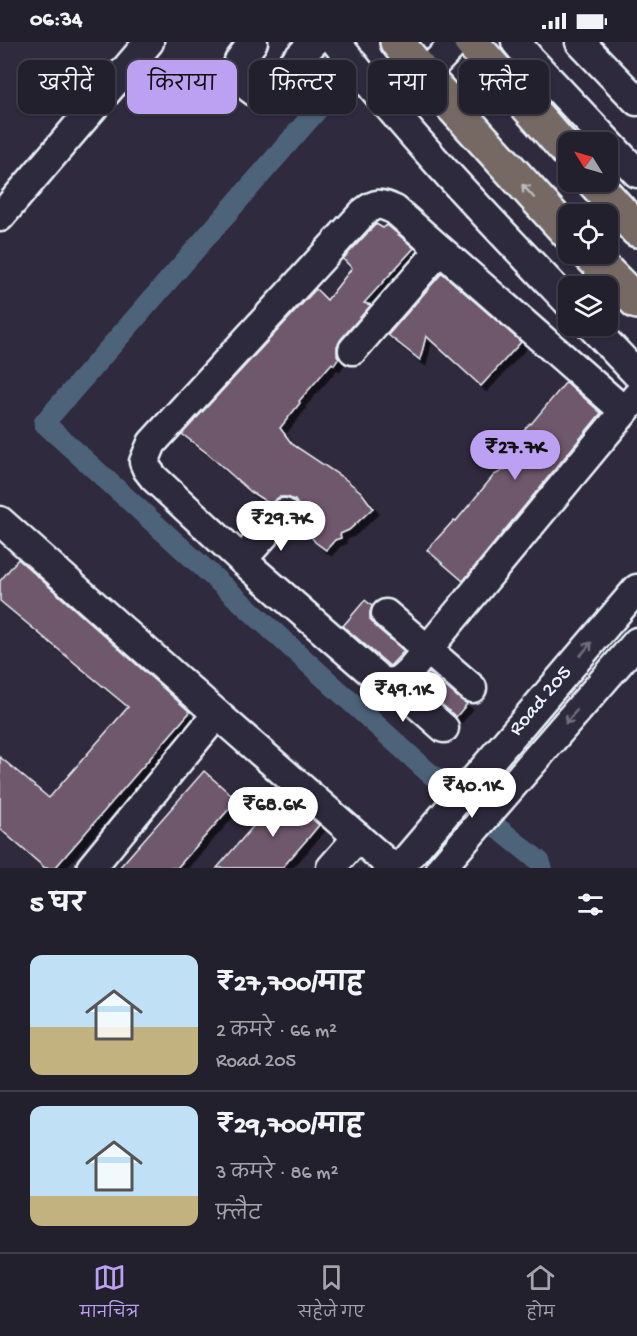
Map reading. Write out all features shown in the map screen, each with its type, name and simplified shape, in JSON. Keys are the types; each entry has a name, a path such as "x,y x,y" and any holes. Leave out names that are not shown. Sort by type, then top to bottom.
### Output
{"main road":[{"path":"397,42 411,60"},
{"path":"471,42 558,141"},
{"path":"447,101 558,222"},
{"path":"603,192 637,230"},
{"path":"598,264 637,302"}],"street":[{"path":"0,217 149,42"},
{"path":"253,42 238,62 236,72 250,89 258,94 269,88 314,42"},
{"path":"336,42 374,91 558,291"},
{"path":"438,60 456,42"},
{"path":"516,42 637,173"},
{"path":"580,42 637,101"},
{"path":"381,204 395,210 440,250 630,403 428,649 400,680 393,683 380,680 242,560 154,478 144,462 152,443 363,213 372,206 381,204"},
{"path":"354,350 440,250"},
{"path":"601,336 637,374"},
{"path":"242,560 284,513"},
{"path":"0,520 393,868"},
{"name":"Road 205","path":"399,868 637,589"},
{"path":"386,614 472,688"},
{"name":"Road 205","path":"441,868 637,642"},
{"path":"393,683 444,728"},
{"path":"91,868 217,714"},
{"path":"331,868 358,837"}],"building":[{"path":"376,224 383,228 387,225 414,248 364,303 371,305 341,339 337,346 339,358 299,401 300,403 280,428 292,444 361,492 373,508 349,530 340,534 341,538 335,540 326,550 315,542 298,521 300,508 295,500 279,497 270,504 251,492 182,434 316,289 327,300 352,268 343,259"},
{"path":"442,273 521,342 481,386 426,336 420,360 388,335"},
{"path":"566,382 601,413 463,581 427,550 454,520 456,521 494,475 516,464 503,453"},
{"path":"18,559 190,712 55,868 45,868 0,829 0,757 49,798 128,707 0,601 0,581"},
{"path":"365,600 372,606 370,619 375,626 404,651 390,666 343,626"},
{"path":"429,673 467,704 456,717 419,684"},
{"path":"204,771 237,800 177,868 119,868"},
{"path":"282,793 319,825 310,836 282,868 217,868"}],"waterway":[{"path":"314,114 44,423 427,771 540,862 542,868"}]}
